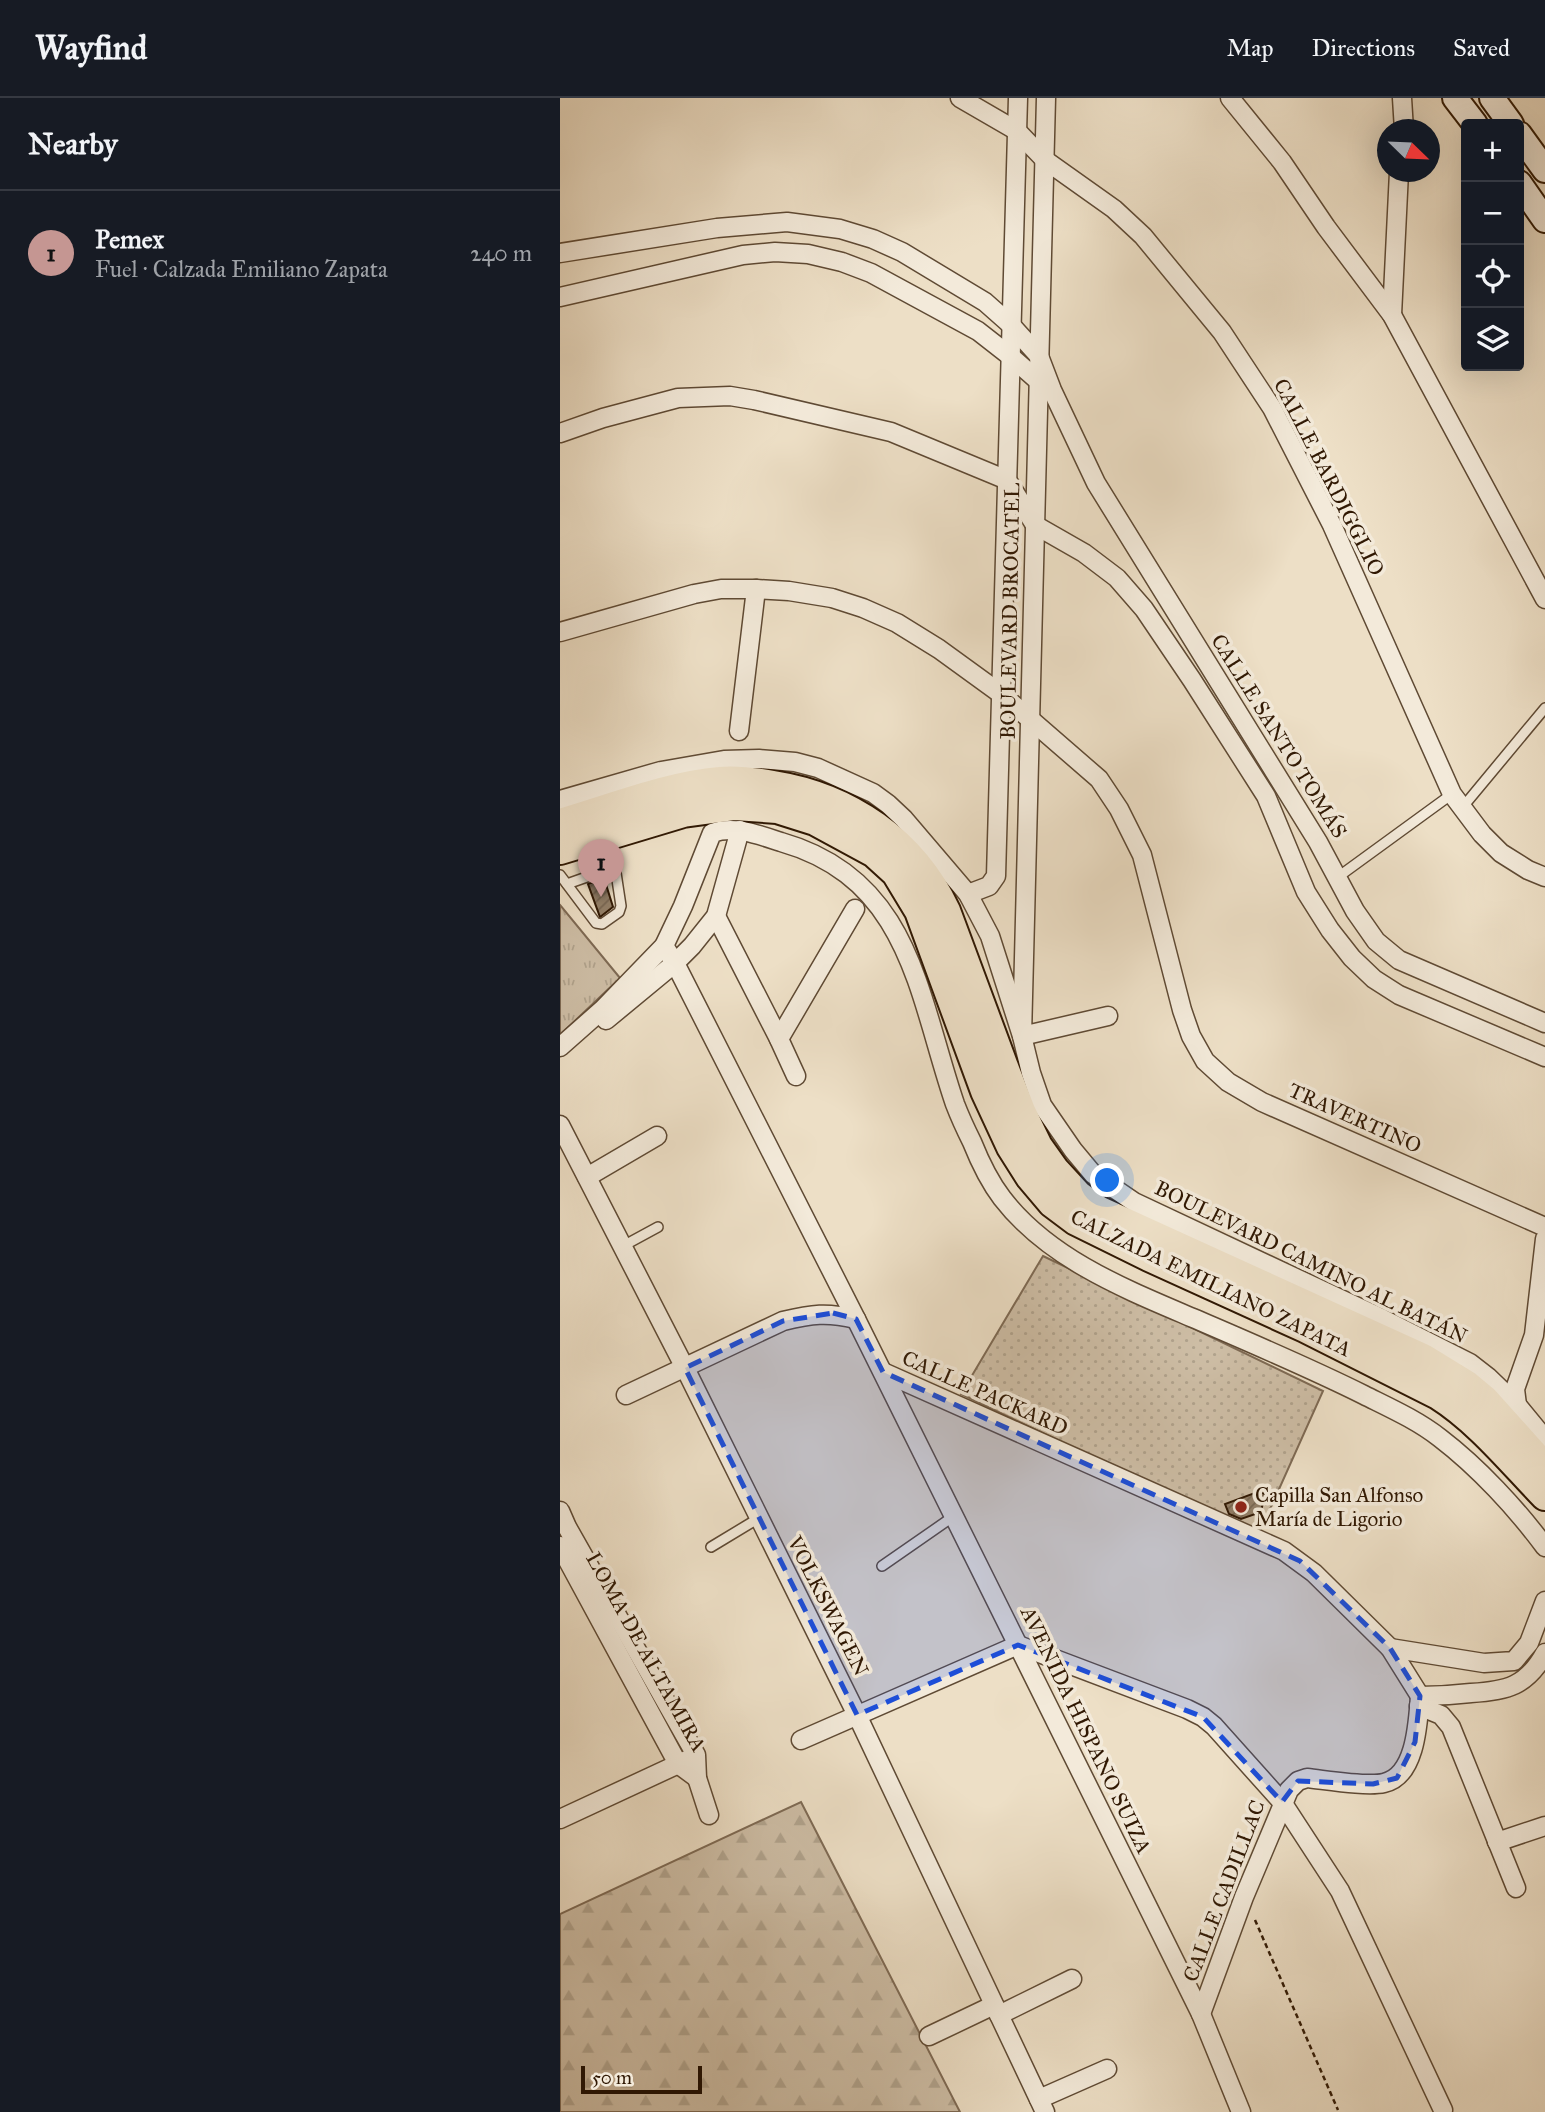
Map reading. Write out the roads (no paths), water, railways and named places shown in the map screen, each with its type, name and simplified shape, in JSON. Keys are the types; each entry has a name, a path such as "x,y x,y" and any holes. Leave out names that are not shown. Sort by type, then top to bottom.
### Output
{"main road":[{"path":"1455,98 1471,119"},
{"path":"1492,98 1507,119"},
{"path":"1524,141 1545,170"},
{"path":"1524,190 1545,220"},
{"name":"CALZADA EMILIANO ZAPATA","path":"560,823 685,786 721,780 757,782 790,788 848,808 873,822 914,859 936,889 1021,1111 1055,1170 1079,1195 1098,1210 1423,1358 1446,1371 1485,1400 1545,1467"},
{"name":"CALZADA EMILIANO ZAPATA","path":"560,850 683,813 735,806 778,809 815,821 874,853 896,873 919,911 990,1102 1011,1147 1030,1177 1052,1203 1076,1221 1305,1328 1438,1395 1457,1407 1479,1427 1545,1496"}],"street":[{"name":"CALLE BARDIGGLIO","path":"960,98 1017,131 1045,160 1114,209 1143,236 1222,332 1272,408 1332,525 1457,801 1482,834 1501,853 1545,877"},
{"name":"BOULEVARD BROCATEL","path":"968,894 989,886 996,876 1018,98"},
{"path":"1040,356 1046,98"},
{"path":"1230,98 1282,163 1392,315 1545,598"},
{"path":"1402,98 1403,119"},
{"path":"1392,315 1399,182"},
{"path":"560,253 717,228 787,222 840,229 873,239 902,252 985,302 1012,325 1040,356"},
{"path":"560,297 743,255 775,252 808,254 842,262 871,273 978,331 1046,386"},
{"name":"CALLE SANTO TOMÁS","path":"1040,356 1046,386 1096,483 1311,830 1355,911 1376,941 1399,960 1545,1023"},
{"name":"BOULEVARD BROCATEL","path":"1022,1036 1035,525 1046,386"},
{"path":"560,433 603,418 678,398 730,396 891,432 1007,480"},
{"name":"CALLE SANTO TOMÁS","path":"1007,480 1035,525 1084,553 1117,578 1144,609 1266,796 1306,892 1352,958 1374,979 1399,996 1545,1057"},
{"name":"TRAVERTINO","path":"560,632 694,594 721,589 789,591 832,598 897,622 1001,694 1098,779 1119,809 1142,855 1182,1010 1191,1036 1205,1061 1228,1082 1262,1102 1545,1227"},
{"path":"739,731 756,589"},
{"name":"BOULEVARD CAMINO AL BATÁN","path":"560,800 660,771 724,760 759,759 795,762 818,768 873,793 888,804 968,894 990,936 1042,1105 1093,1174 1134,1202 1469,1363 1517,1405 1545,1439"},
{"path":"560,1059 675,962 716,916 740,830"},
{"path":"560,1046 603,1009 664,946 712,833 740,830 786,843 819,857 853,878 876,902 900,940 918,980 956,1106 987,1176 1019,1218 1069,1258 1137,1294 1314,1370 1410,1418 1440,1437 1464,1458 1496,1490 1545,1547"},
{"path":"779,1039 855,909"},
{"path":"716,916 796,1076"},
{"name":"CALLE PACKARD","path":"664,946 675,962 883,1372 1284,1551 1314,1573 1390,1648 1420,1701"},
{"path":"1022,1036 1108,1016"},
{"name":"VOLKSWAGEN","path":"560,1125 685,1368 857,1715 1042,2106"},
{"path":"587,1177 657,1136"},
{"path":"1517,1405 1515,1389 1534,1335 1545,1239"},
{"path":"626,1395 783,1321 833,1313 856,1319"},
{"path":"1488,1377 1524,1368"},
{"name":"AVENIDA HISPANO SUIZA","path":"883,1372 1201,2014 1241,2112"},
{"path":"560,1511 696,1755 560,1819"},
{"name":"LOMA DE ALTAMIRA","path":"560,1546 678,1764 696,1778"},
{"path":"1390,1648 1484,1663 1501,1664 1514,1661 1528,1643 1545,1601"},
{"path":"801,1740 1018,1645 1203,1717 1282,1802 1340,1891 1443,2110"},
{"path":"1420,1701 1510,1687 1526,1679 1545,1653"},
{"path":"1514,1661 1526,1679"},
{"path":"1420,1701 1441,1715 1451,1727 1516,1888"},
{"name":"CALLE CADILLAC","path":"1201,2014 1244,1897 1289,1790 1298,1781 1307,1778 1373,1784 1397,1778 1408,1762 1415,1742 1420,1701"},
{"name":"LOMA DE ALTAMIRA","path":"696,1755 696,1778 709,1815"},
{"path":"1497,1842 1545,1826"},
{"path":"929,2036 1072,1979"},
{"path":"1042,2106 1107,2068"}],"lane":[{"path":"1338,877 1457,801 1545,708"},
{"path":"560,874 596,923 602,925 621,909 610,835"},
{"path":"567,884 615,867"},
{"path":"623,1246 658,1227"},
{"path":"881,1566 954,1516"},
{"path":"711,1547 759,1518"}],"place":[{"name":"Pemex","path":"601,897"},
{"name":"Capilla San Alfonso María de Ligorio","path":"1241,1507"}]}
